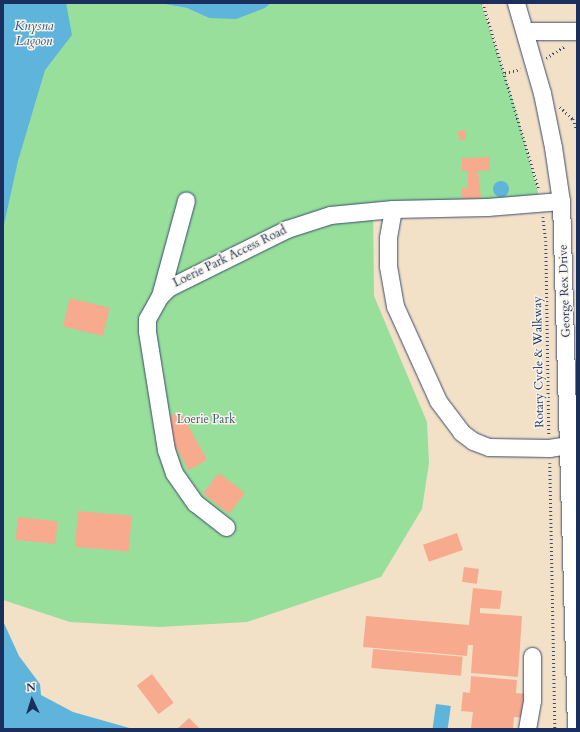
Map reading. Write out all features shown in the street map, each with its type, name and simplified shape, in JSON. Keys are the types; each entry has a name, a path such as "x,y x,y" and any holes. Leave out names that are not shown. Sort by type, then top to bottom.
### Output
{"street":[{"name":"George Rex Drive","path":"516,3 525,31 549,126 561,201 569,445 573,488 576,729"},
{"path":"525,31 577,31"},
{"path":"160,296 186,200"},
{"name":"Loerie Park Access Road","path":"226,528 195,503 174,473 166,450 147,331 147,319 160,296 168,288 306,221 330,215 393,209 474,208 561,201"},
{"path":"393,209 388,238 390,284 398,312 438,401 461,432 473,441 489,447 549,448 569,445"},
{"path":"527,729 532,700 532,656"}],"path":[{"name":"Rotary Cycle & Walkway","path":"483,3 536,175 546,241 555,729"},
{"path":"558,104 573,119 577,130"}],"green space":[{"name":"Loerie Park","path":"3,3 158,3 187,8 209,18 265,8 271,3 481,3 514,104 541,203 373,203 374,296 427,422 429,463 422,509 381,577 247,622 159,627 70,622 3,600"}],"water":[{"name":"Knysna Lagoon","path":"3,3 66,3 72,35 45,70 18,161 3,229"},
{"path":"158,3 271,3 265,8 236,19 209,18 187,8"},
{"path":"498,181 504,181 509,186 507,195 504,197 498,197 493,192 493,186"},
{"path":"3,621 19,656 40,684 41,695 73,712 133,729 3,729"},
{"path":"436,704 451,706 448,729 433,729"}],"building":[{"path":"466,130 466,140 459,140 458,131"},
{"path":"490,157 490,170 478,171 481,198 462,199 462,188 468,188 468,171 462,171 462,158"},
{"path":"70,298 110,308 103,336 63,326"},
{"path":"180,411 207,460 189,470 162,421"},
{"path":"219,473 245,493 229,514 203,493"},
{"path":"78,511 132,516 129,552 75,547"},
{"path":"18,517 58,521 55,544 16,540"},
{"path":"457,533 463,550 429,562 423,545"},
{"path":"464,567 479,569 477,584 462,582"},
{"path":"473,588 502,591 500,609 480,608 480,613 522,616 518,677 471,673 473,645 468,645 467,656 363,647 366,616 469,625"},
{"path":"373,649 463,657 461,676 371,668"},
{"path":"152,674 174,703 158,714 137,685"},
{"path":"471,676 517,680 516,693 527,694 525,718 514,717 513,729 471,728 473,712 461,711 463,692 470,693"},
{"path":"189,718 200,729 177,729"}]}
